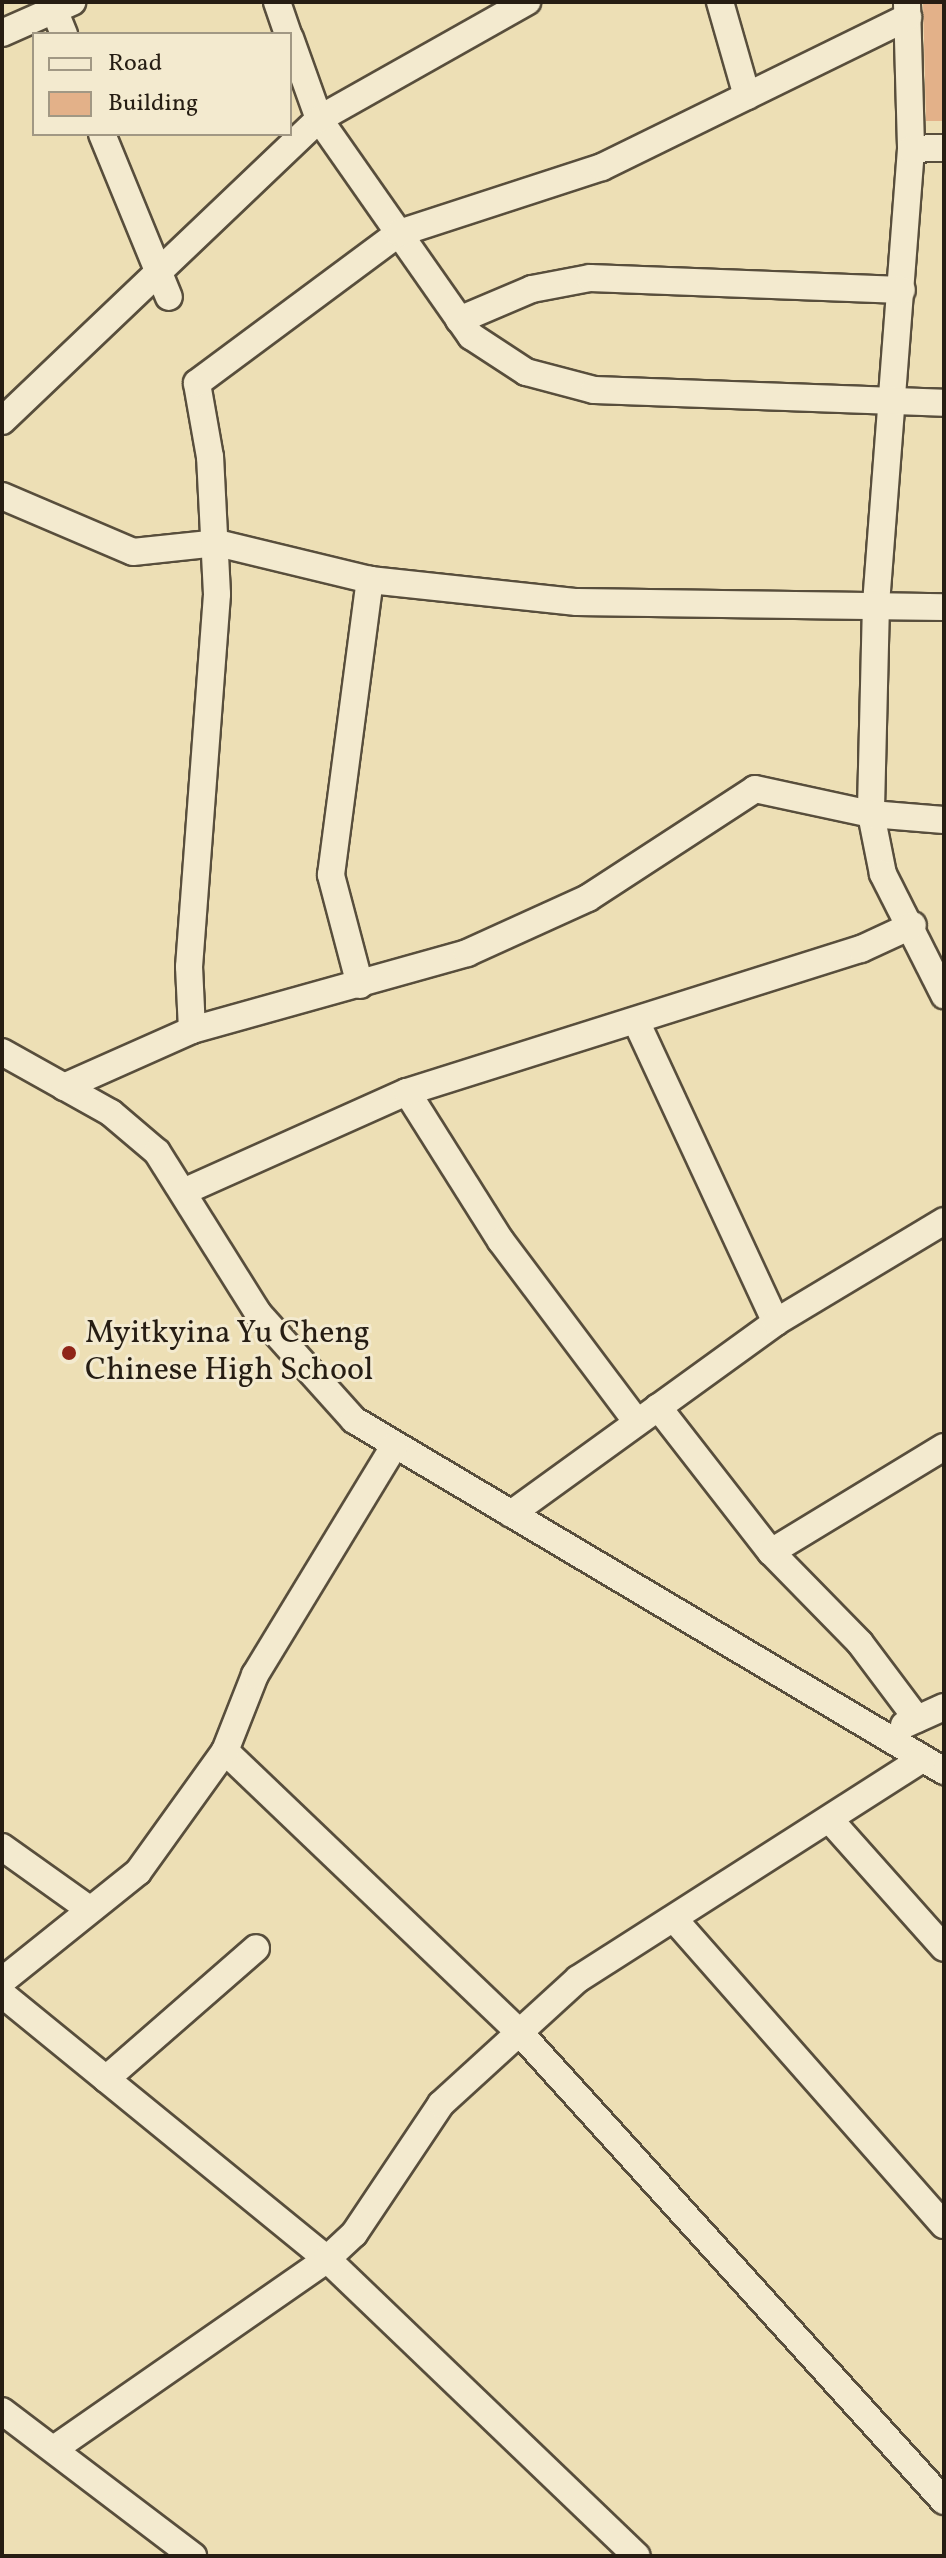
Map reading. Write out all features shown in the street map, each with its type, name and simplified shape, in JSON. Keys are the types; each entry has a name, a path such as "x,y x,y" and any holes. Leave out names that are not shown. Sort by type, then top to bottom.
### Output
{"street":[{"path":"277,2 288,32"},
{"path":"2,421 163,287 319,119 499,9 527,2"},
{"path":"720,2 747,96"},
{"path":"2,33 59,4 64,32"},
{"path":"192,1030 189,967 214,661 217,543 210,457 197,383 399,233 602,167 747,96 908,9 911,149 876,604 871,814 883,874 913,925 944,995"},
{"path":"292,44 319,119 459,320 471,336 526,372 594,390 944,403"},
{"path":"103,136 163,287"},
{"path":"911,149 944,148"},
{"path":"459,320 532,289 590,278 902,290"},
{"path":"2,496 133,552 217,543 370,580 577,602 944,607"},
{"path":"360,985 331,875 370,580"},
{"path":"64,1087 192,1030 467,953 588,898 755,789 871,814 944,820"},
{"path":"183,1192 407,1092 861,949 913,925"},
{"path":"636,1021 776,1322"},
{"path":"2,1052 111,1113 157,1152 258,1313 354,1420 933,1765"},
{"path":"407,1092 501,1241 648,1414 771,1552 860,1643 917,1719"},
{"path":"511,1514 776,1322 944,1221"},
{"path":"2,1981 138,1872 225,1751 255,1675 395,1445"},
{"path":"771,1552 944,1447"},
{"path":"878,1735 944,1707"},
{"path":"225,1751 521,2034 944,2501"},
{"path":"54,2449 327,2259 354,2234 441,2104 578,1979 830,1820 933,1765"},
{"path":"830,1820 944,1948"},
{"path":"2,1847 89,1909"},
{"path":"674,1919 944,2225"},
{"path":"106,2079 256,1948"},
{"path":"2,1994 327,2259 637,2556"},
{"path":"2,2411 193,2556"}],"building":[{"path":"923,2 944,2 944,121 926,121"}],"place":[{"name":"Myitkyina Yu Cheng Chinese High School","path":"69,1353"}]}
